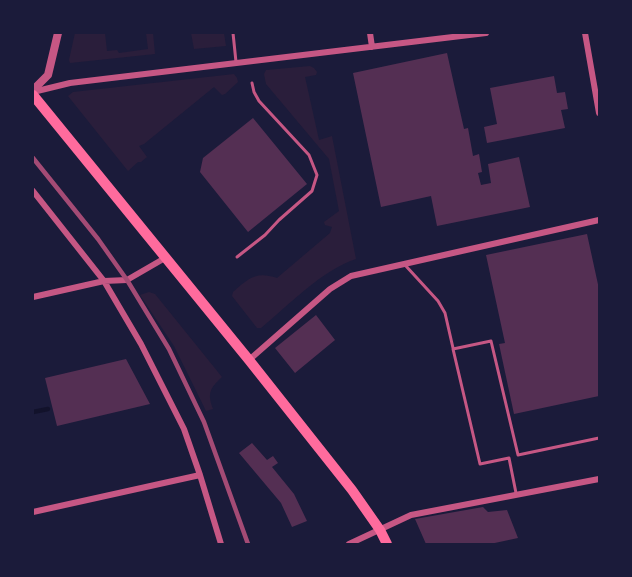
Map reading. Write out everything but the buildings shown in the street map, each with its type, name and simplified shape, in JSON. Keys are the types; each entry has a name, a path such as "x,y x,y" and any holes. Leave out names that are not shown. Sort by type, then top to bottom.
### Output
{"highway":[{"path":"33,92 352,490 387,544"}],"street":[{"path":"33,92 48,75 58,33"},
{"path":"370,33 372,47"},
{"path":"33,92 70,83 372,47 446,35 486,33"},
{"path":"585,33 599,113"},
{"path":"33,191 104,281 141,344 184,429 221,544"},
{"path":"249,360 330,289 351,276 599,220"},
{"path":"33,297 104,281 127,280 165,258"},
{"path":"33,512 200,475"},
{"path":"350,544 411,515 599,479"}],"lane":[{"path":"233,33 236,63"},
{"path":"237,256 266,235 286,213 312,191 318,175 309,155 259,101 254,93 252,82"},
{"path":"404,264 438,301 445,313 480,464 599,438"},
{"path":"453,349 491,341 518,455"},
{"path":"508,458 517,495"}],"shaded area":[{"path":"75,33 105,33 107,51 117,50 119,53 148,49 146,33 153,33 155,54 70,63"},
{"path":"191,33 224,33 226,46 194,49"},
{"path":"310,66 317,72 316,75 305,77 319,140 332,136 356,259 343,264 318,280 261,328 257,328 232,296 233,292 253,277 264,275 277,278 330,233 332,227 325,225 324,222 339,211 329,159 266,84 264,74 266,70"},
{"path":"234,74 238,82 225,94 222,95 214,87 139,146 147,157 128,171 68,96 73,92"},
{"path":"149,292 155,294 222,377 211,391 210,399 213,409 206,411 174,346 140,295"}],"waterway":[{"path":"33,412 48,409"}],"railway":[{"path":"33,158 98,239 127,280 169,349 204,422 248,544"}]}
